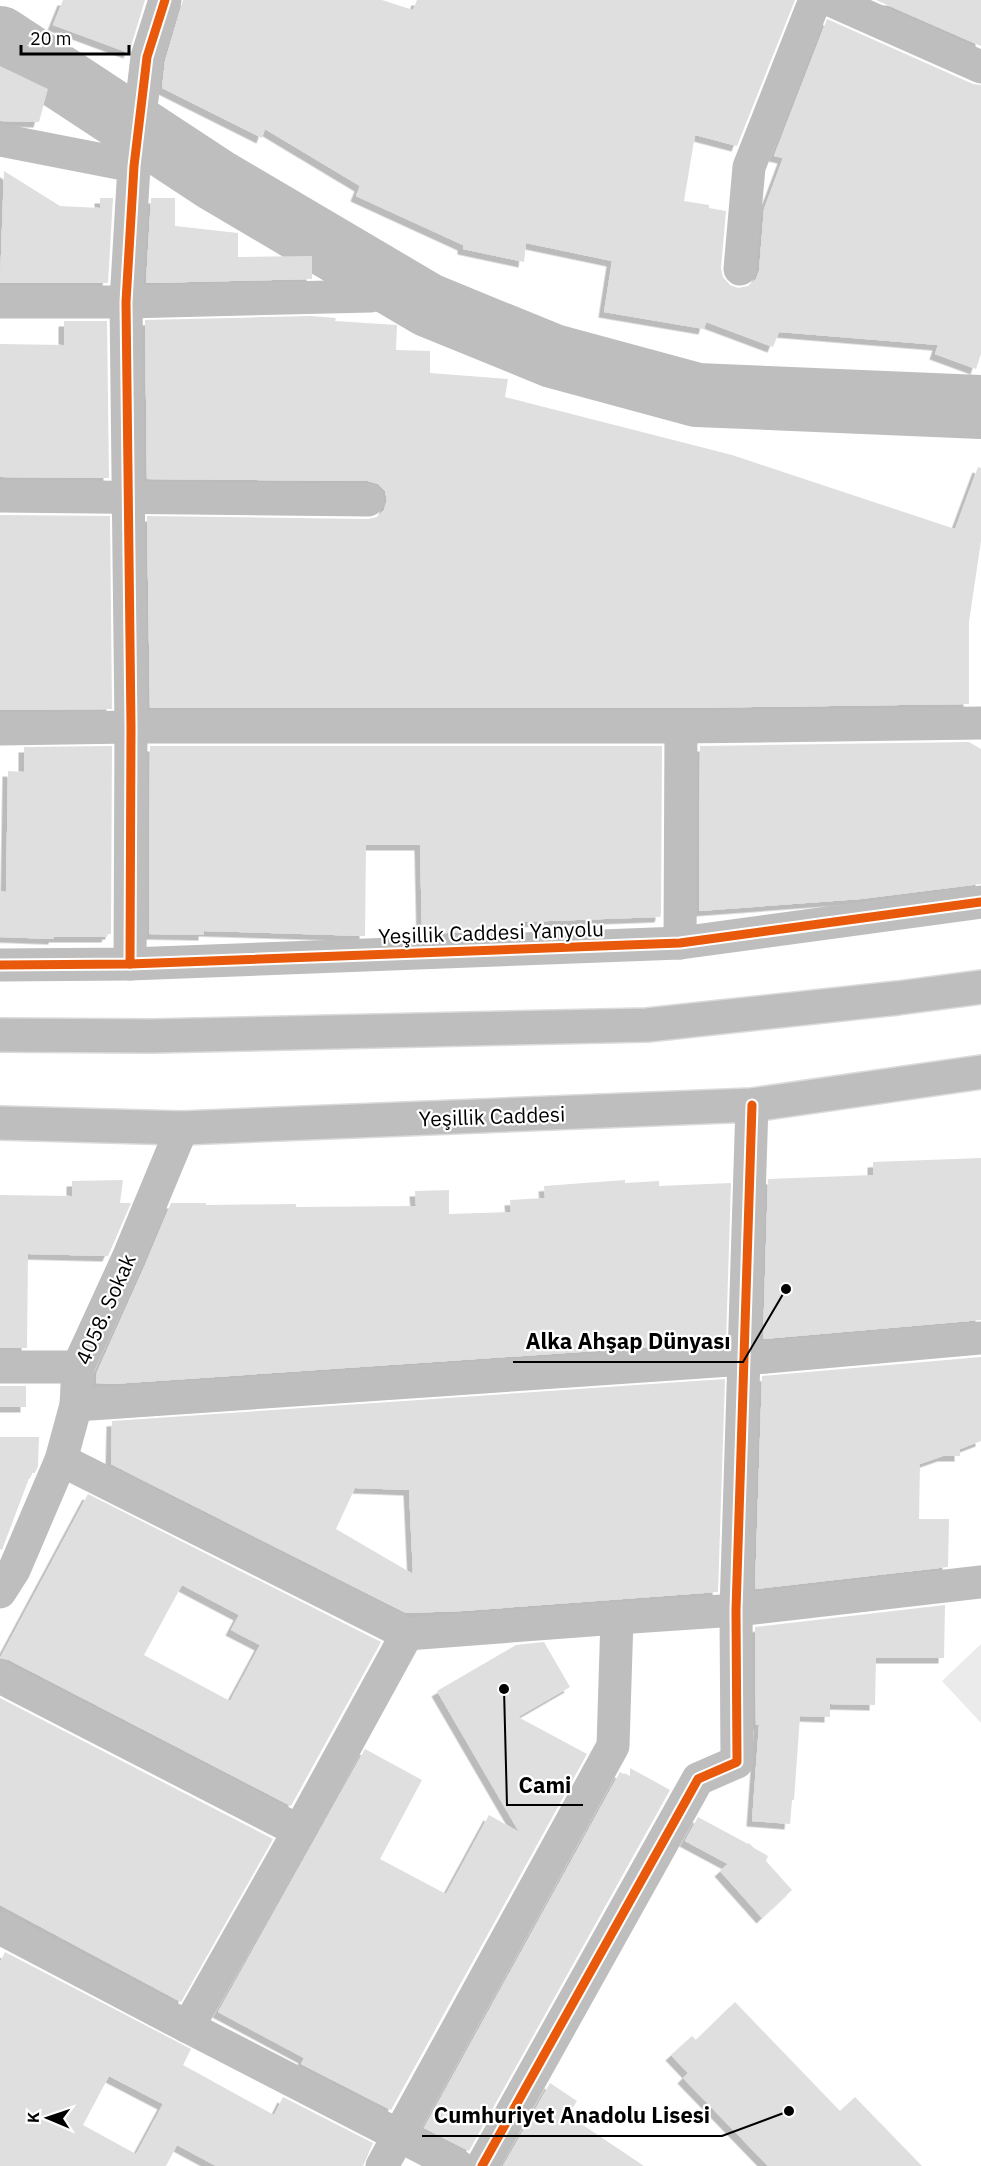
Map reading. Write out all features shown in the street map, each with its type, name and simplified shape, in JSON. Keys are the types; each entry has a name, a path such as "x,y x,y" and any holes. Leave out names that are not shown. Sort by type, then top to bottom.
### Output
{"main road":[{"path":"130,964 131,728 126,302 134,166 147,57 165,0"},
{"path":"740,269 749,167 815,0"},
{"path":"830,0 981,67"},
{"path":"0,140 134,166"},
{"path":"0,302 126,302 371,296"},
{"path":"0,496 368,500"},
{"path":"0,729 681,727 981,723"},
{"path":"681,727 681,943"},
{"name":"Yeşillik Caddesi Yanyolu","path":"0,965 130,964 681,943 981,902"},
{"path":"0,1035 151,1036 647,1025 981,987"},
{"name":"Yeşillik Caddesi","path":"0,1123 182,1128 752,1105 981,1072"},
{"path":"482,2166 698,1779 737,1762 736,1610 752,1105"},
{"name":"4058. Sokak","path":"5,1578 61,1460 76,1405 78,1367 128,1258 182,1128"},
{"path":"76,1405 745,1359 981,1338"},
{"path":"0,1367 78,1367"},
{"path":"61,1460 407,1634 736,1610 981,1582"},
{"path":"382,2166 613,1746 617,1618"},
{"path":"188,2027 407,1634"},
{"path":"0,1677 299,1831"},
{"path":"0,1928 458,2166"}],"shaded area":[{"path":"981,1644 981,1723 942,1681"}],"building":[{"path":"63,0 145,0 129,53 53,25"},
{"path":"183,0 382,0 413,10 417,0 795,0 737,146 695,135 684,201 709,205 709,208 726,211 721,268 723,277 730,285 738,288 748,286 756,279 759,271 764,209 783,158 774,156 827,19 973,84 981,85 981,354 976,369 935,354 938,345 779,332 773,347 706,322 704,329 604,312 612,261 526,243 524,262 463,249 463,245 356,196 360,186 265,129 262,138 162,88 165,61"},
{"path":"876,0 981,0 981,46"},
{"path":"0,66 48,89 39,122 0,121"},
{"path":"4,171 60,206 100,208 100,198 113,198 108,283 0,283"},
{"path":"151,198 175,198 175,226 238,233 238,257 312,256 312,279 146,283"},
{"path":"311,316 336,318 335,321 397,325 396,350 430,351 430,373 508,379 505,397 732,455 955,529 978,467 981,468 981,541 969,622 969,704 681,708 150,708 147,516 368,519 377,517 384,510 387,500 385,491 378,484 368,481 147,479 145,320"},
{"path":"64,321 107,321 109,478 0,477 0,344 64,345"},
{"path":"0,515 110,516 112,709 0,710"},
{"path":"969,742 981,749 981,884 861,899 699,911 700,746"},
{"path":"112,746 111,934 107,937 54,937 54,939 0,937 0,891 6,892 8,771 24,772 24,747"},
{"path":"150,746 662,746 661,914 660,917 521,922 521,930 422,934 420,845 366,845 365,936 204,931 204,935 149,934"},
{"path":"981,1158 981,1320 763,1339 768,1179 873,1175 873,1162"},
{"path":"123,1180 120,1203 131,1203 108,1256 28,1254 27,1348 0,1348 0,1195 72,1196 72,1181"},
{"path":"625,1180 625,1183 659,1181 659,1186 731,1183 726,1342 112,1384 96,1383 97,1372 171,1203 296,1204 296,1207 416,1206 415,1191 449,1190 449,1214 511,1212 510,1200 545,1198 544,1186"},
{"path":"981,1357 981,1441 960,1449 960,1456 943,1456 920,1464 919,1519 949,1519 948,1567 755,1589 762,1376"},
{"path":"725,1379 718,1592 406,1613 111,1464 112,1421","holes":["355,1488 409,1490 413,1574 336,1529"]},
{"path":"0,1386 26,1386 26,1407 0,1407"},
{"path":"0,1437 39,1437 38,1466 35,1473 31,1473 2,1550 0,1549"},
{"path":"88,1494 381,1642 291,1806 9,1660 0,1658","holes":["182,1585 239,1615 231,1630 260,1645 230,1701 144,1655"]},
{"path":"945,1605 944,1658 876,1658 875,1705 830,1704 830,1717 800,1716 790,1824 752,1821 759,1725 756,1725 755,1627"},
{"path":"544,1642 570,1687 518,1717 587,1754 391,2110 301,2064 304,2058 218,2012 365,1749 422,1780 380,1859 446,1894 489,1815 519,1832 437,1691 516,1645"},
{"path":"0,1698 273,1839 181,2002 0,1905"},
{"path":"630,1768 670,1790 469,2151 424,2128 620,1772 630,1777"},
{"path":"698,1817 749,1843 768,1856 766,1861 792,1890 762,1918 720,1871 728,1864 685,1841"},
{"path":"5,1952 191,2049 183,2065 274,2115 283,2097 373,2143 363,2166 216,2166 177,2145 166,2166 0,2166 0,1962","holes":["109,2076 163,2104 136,2154 83,2125"]},
{"path":"735,2002 840,2111 855,2097 922,2166 768,2166 683,2078 688,2073 671,2055 692,2036 696,2040"},
{"path":"550,2083 577,2101 568,2115 644,2166 503,2166"}],"waterway":[{"path":"0,38 216,180 428,305 553,356 697,395 981,407"}],"cycle path":[{"path":"130,964 131,727 126,302 134,166 147,57 165,0"},
{"path":"0,965 130,964 680,943 981,902"},
{"path":"482,2166 698,1779 737,1762 736,1610 752,1105"}],"place":[{"name":"Alka Ahşap Dünyası","path":"786,1289"},
{"name":"Cami","path":"504,1689"},
{"name":"Cumhuriyet Anadolu Lisesi","path":"789,2111"}]}
